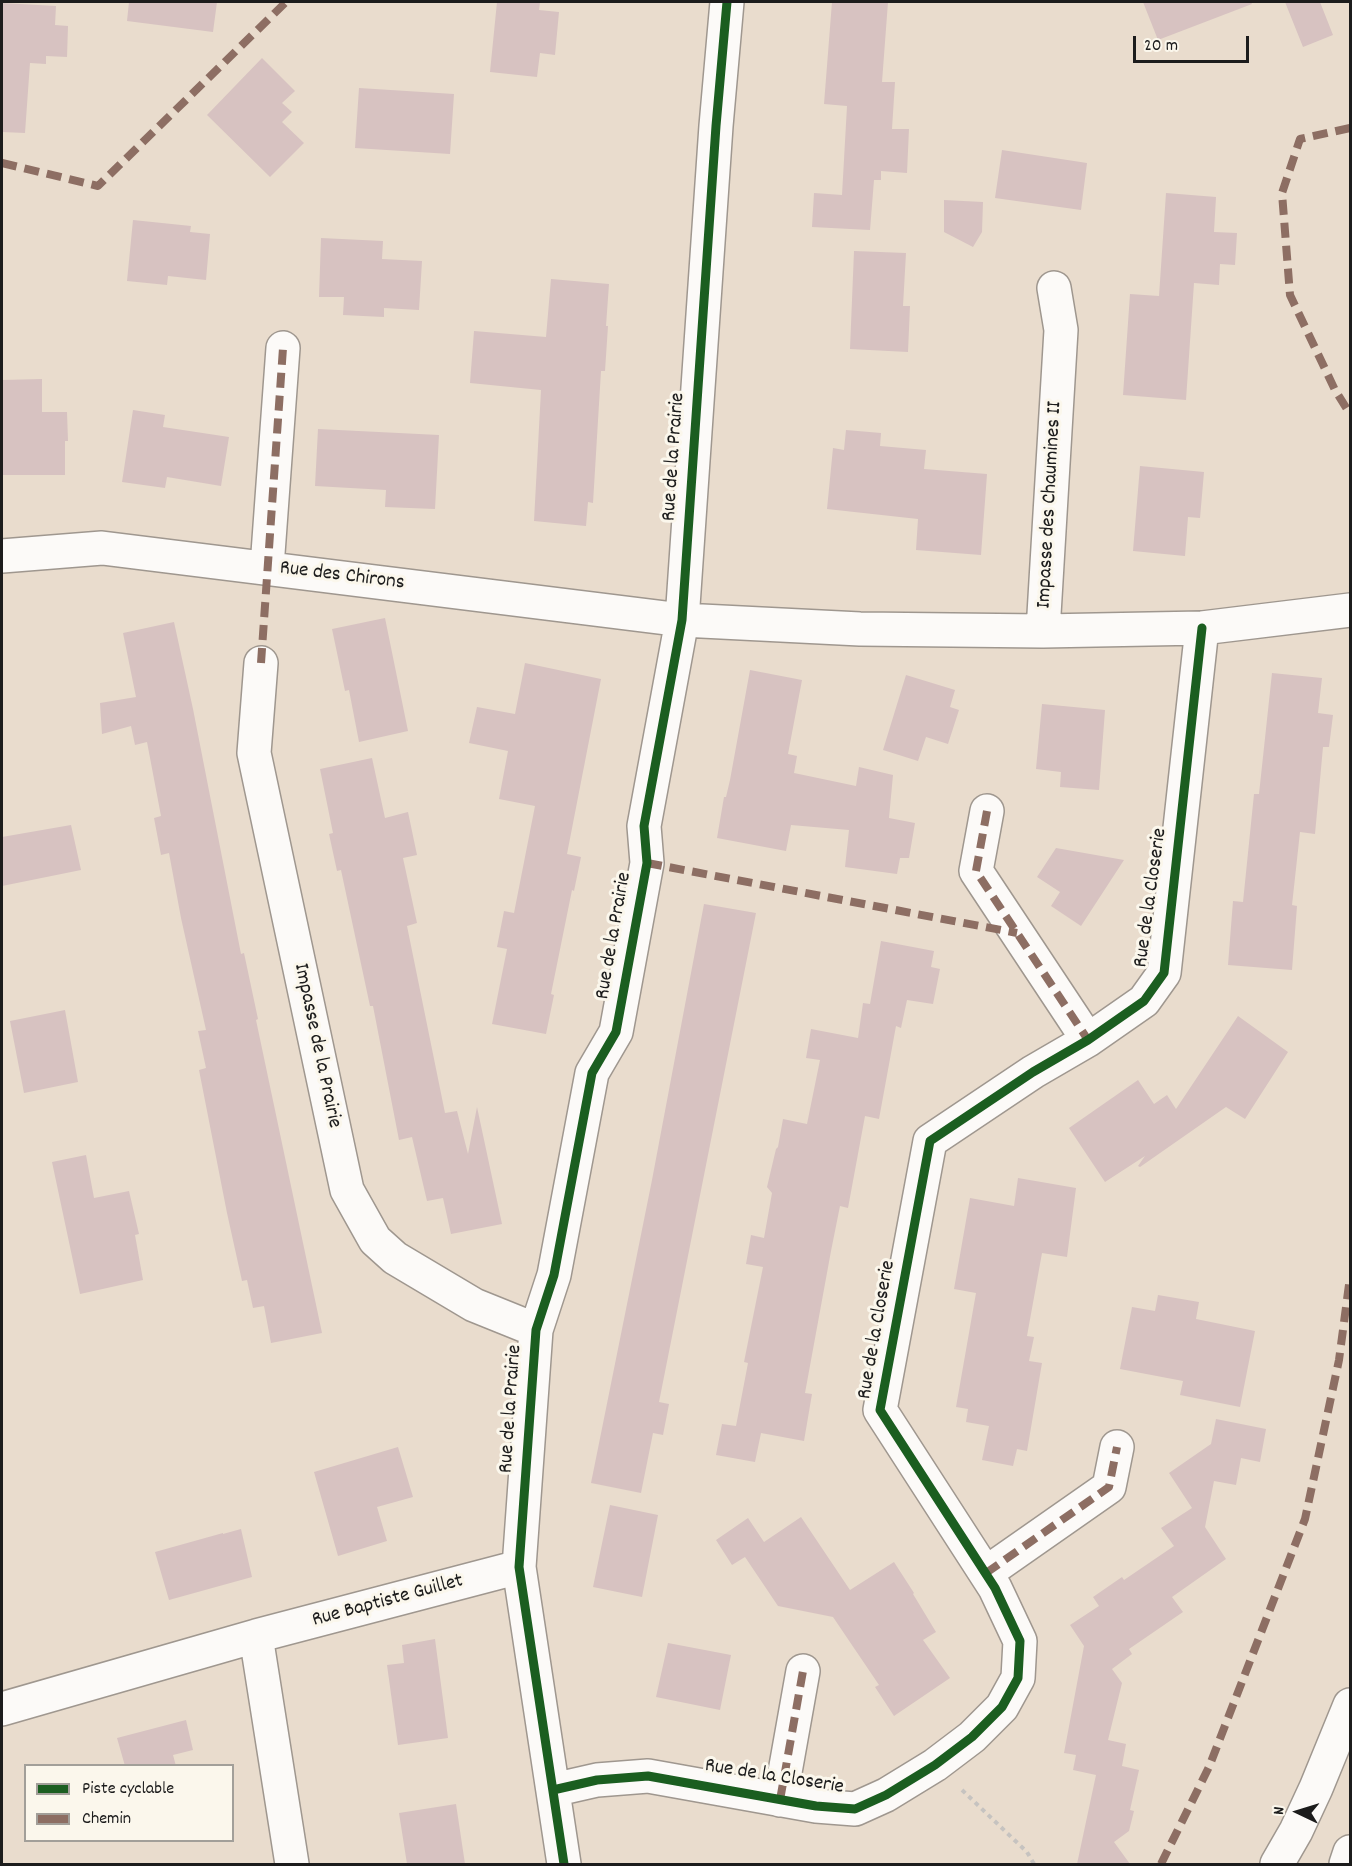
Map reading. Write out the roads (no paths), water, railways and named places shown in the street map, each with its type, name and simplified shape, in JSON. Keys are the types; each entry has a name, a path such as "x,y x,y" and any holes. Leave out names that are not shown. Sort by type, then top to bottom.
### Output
{"street":[{"name":"Rue de la Prairie","path":"564,1864 519,1567 536,1329 554,1275 592,1073 616,1032 647,862 644,826 682,620 716,126 727,2"},
{"name":"Impasse des Chaumines II","path":"1054,288 1061,330 1043,631 1202,628 1350,610"},
{"path":"267,567 283,348"},
{"name":"Rue des Chirons","path":"2,556 102,548 682,620 860,629 1043,631"},
{"name":"Rue de la Closerie","path":"553,1790 597,1780 648,1776 816,1806 855,1809 886,1795 935,1765 972,1737 1002,1707 1018,1678 1020,1641 986,1573 880,1410 930,1141 1033,1072 1088,1040 1144,1001 1164,973 1202,628"},
{"name":"Impasse de la Prairie","path":"261,663 254,753 346,1190 375,1240 395,1258 474,1305 536,1329"},
{"path":"987,811 976,871 1088,1040"},
{"path":"986,1573 1109,1487 1117,1447"},
{"name":"Rue Baptiste Guillet","path":"2,1709 256,1636 519,1567"},
{"path":"256,1636 291,1864"},
{"path":"780,1800 803,1671"},
{"path":"1277,1864 1296,1831 1316,1788 1350,1704"},
{"path":"1346,1864 1350,1852"}]}
